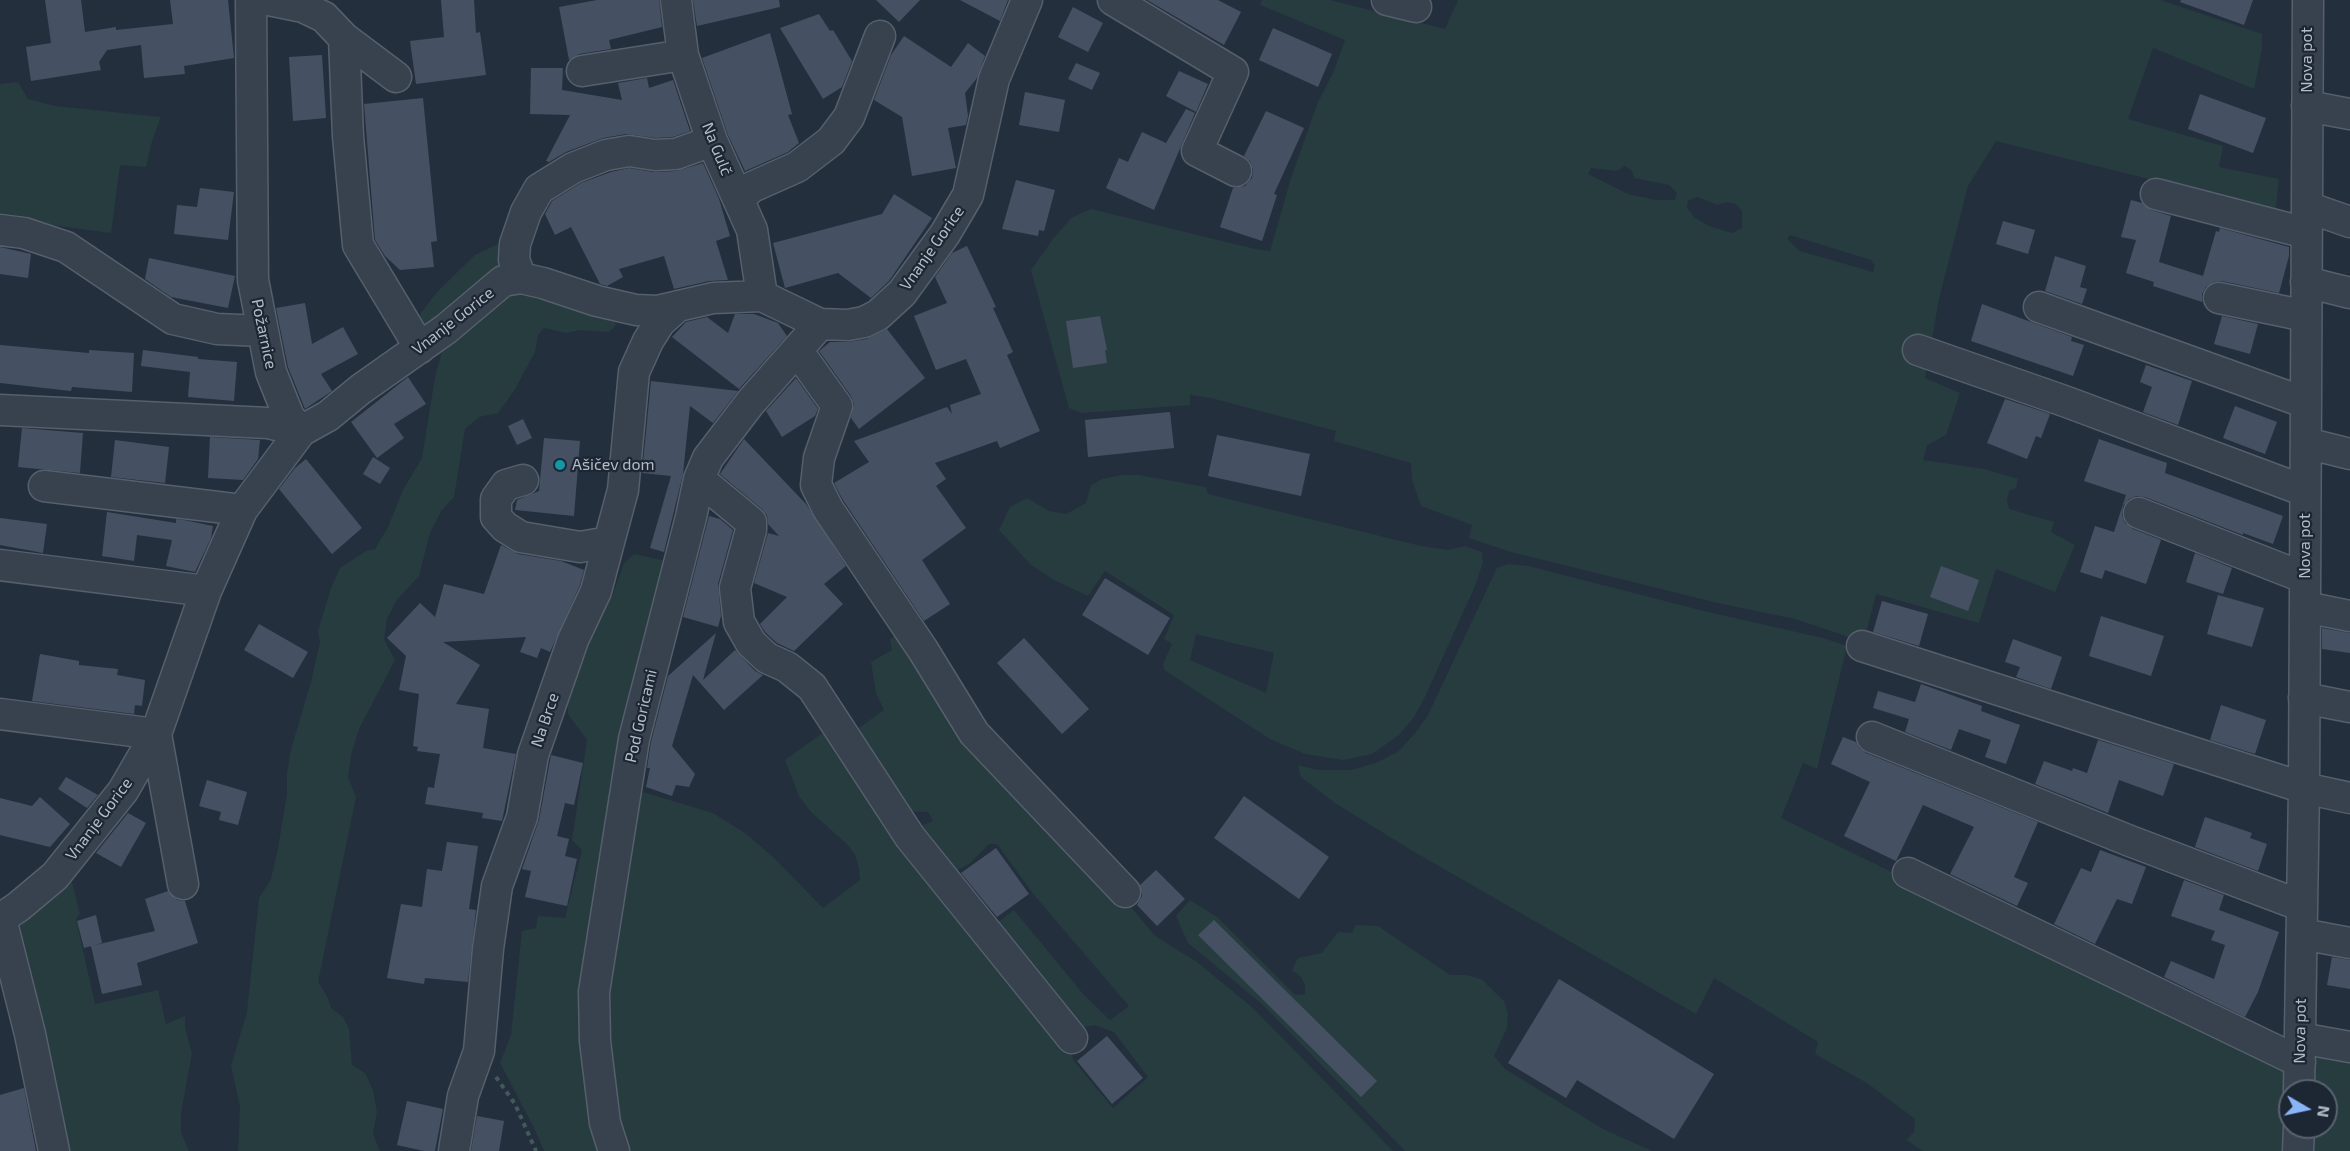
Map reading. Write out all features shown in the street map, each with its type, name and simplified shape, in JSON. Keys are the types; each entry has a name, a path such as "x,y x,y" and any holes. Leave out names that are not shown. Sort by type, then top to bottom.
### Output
{"street":[{"name":"Požarnice","path":"251,0 253,280 271,372 289,417 301,431"},
{"path":"269,0 303,7 324,17 344,38 396,77"},
{"name":"Na Gulč","path":"675,0 683,56 712,141 752,230 762,296"},
{"name":"Vnanje Gorice","path":"0,919 55,876 123,791 156,734 206,591 242,510 301,431 328,416 361,389 420,348 503,281 521,278 636,310 657,311 713,298 762,296 820,324 848,325 864,322 878,315 902,293 945,234 968,195 994,79 1027,0"},
{"path":"1113,0 1233,72 1197,151 1236,171"},
{"path":"1387,0 1416,7"},
{"name":"Nova pot","path":"2300,1064 2304,788 2308,0"},
{"path":"738,199 752,187 797,167 831,141 849,117 880,36"},
{"path":"344,38 348,136 358,245 420,348"},
{"path":"582,71 683,56"},
{"path":"2307,106 2350,114"},
{"path":"521,278 514,261 515,244 526,212 539,189 573,168 606,155 629,152 655,155 676,154 712,141"},
{"path":"2156,194 2306,220 2350,222"},
{"path":"0,230 24,233 66,247 173,319 217,329 262,331"},
{"path":"2306,282 2350,293"},
{"path":"2219,298 2306,316"},
{"name":"Na Brce","path":"454,1151 464,1096 479,1051 488,949 497,886 522,817 533,755 573,640 596,591 623,490 634,372 648,341 660,322 678,306"},
{"path":"2039,307 2306,403"},
{"name":"Pod Goricami","path":"614,1151 605,1123 595,1041 595,982 634,739 692,518 699,479 708,458 750,403 820,324"},
{"path":"797,350 837,406 819,458 816,485 828,509 923,650 974,733 1125,892"},
{"path":"1918,350 2067,402 2305,491"},
{"path":"0,410 268,423 301,431"},
{"path":"2306,443 2350,454"},
{"path":"699,479 751,522 751,530 735,588 739,622 751,643 767,658 787,667 812,687 910,837 1072,1038"},
{"path":"523,480 506,485 496,499 496,517 506,527 521,537 580,547 609,542"},
{"path":"44,486 242,510"},
{"path":"2139,513 2305,592 2350,616"},
{"path":"0,565 206,591"},
{"path":"1862,646 2304,788 2350,798"},
{"path":"2304,698 2350,707"},
{"path":"0,714 156,734 183,884"},
{"path":"1872,737 2130,842 2350,943"},
{"path":"1908,873 2300,1064 2350,1047"},
{"path":"0,919 30,1034 54,1151"}],"path":[{"path":"479,1051 515,1104 536,1151"}],"green space":[{"path":"1262,0 1330,0 1445,29 1458,0 2160,0 2262,34 2262,49 2254,89 2153,48 2128,119 2223,146 2219,167 2279,179 2275,215 2229,199 1996,141 1968,186 1939,299 1925,378 1960,393 1946,435 1927,445 1923,460 1984,469 2018,479 2016,488 2009,491 2007,500 2009,509 2054,522 2051,532 2075,545 2055,592 1996,569 1979,623 1876,594 1864,642 1795,619 1722,604 1511,552 1469,538 1472,525 1421,506 1412,480 1411,463 1334,441 1336,431 1211,398 1190,395 1190,405 1081,413 1069,408 1031,270 1071,218 1091,209 1270,251 1291,178 1318,102 1333,73 1345,40 1260,5","holes":["1625,166 1632,171 1634,178 1669,185 1677,193 1675,200 1656,200 1628,194 1588,174 1591,168 1617,171","1697,197 1718,205 1726,202 1736,204 1742,211 1742,228 1732,233 1709,226 1695,218 1687,208 1688,201","1790,235 1871,260 1875,266 1873,272 1800,251 1787,239"]},
{"path":"18,82 28,99 55,106 161,117 146,167 120,165 111,233 0,218 0,84"},
{"path":"498,244 506,246 505,267 424,328 419,323 421,313 437,292 475,255"},
{"path":"523,289 613,318 616,325 609,332 580,330 566,333 544,328 538,335 535,352 514,391 498,413 479,417 465,429 454,497 441,511 430,533 419,576 396,601 387,619 384,639 395,660 359,729 351,755 348,777 356,797 318,982 331,1008 343,1017 349,1029 352,1065 365,1073 373,1090 377,1112 373,1134 380,1151 238,1151 240,1107 231,1066 247,1012 259,898 271,879 287,794 290,753 311,682 320,642 318,631 331,588 340,568 366,551 375,549 388,527 403,490 422,458 435,377 444,344 507,291"},
{"path":"1122,475 1139,475 1206,487 1208,494 1421,546 1448,550 1465,546 1482,552 1483,562 1475,586 1414,717 1399,735 1372,754 1343,760 1305,754 1270,739 1164,670 1163,664 1172,644 1164,639 1174,615 1105,571 1088,596 1054,580 1031,565 999,530 1010,507 1027,498 1049,511 1066,514 1086,503 1091,485 1102,479","holes":["1196,634 1274,653 1266,693 1190,660"]},
{"path":"634,554 666,561 621,731 609,827 604,1151 544,1151 500,1063 511,1035 522,931 536,928 538,916 565,918 582,850 572,840 587,740 568,714 568,687 613,594 624,563"},
{"path":"1508,564 1528,566 1708,612 1823,638 1847,646 1817,769 1803,763 1781,818 2275,1059 2287,1076 2287,1079 2278,1079 2278,1139 2287,1139 2287,1151 1923,1151 1906,1140 1914,1132 1915,1119 1867,1083 1815,1054 1818,1042 1714,978 1696,1014 1411,850 1335,803 1301,777 1298,765 1317,770 1351,770 1376,763 1399,751 1428,715 1497,568"},
{"path":"903,632 1155,936 1197,962 1253,1008 1393,1151 623,1151 602,1004 636,790 713,813 745,833 773,857 823,908 860,880 859,869 855,855 848,845 811,812 799,796 785,760 828,729 1070,1050 1074,1061 1113,1108 1148,1077 1114,1032 1094,1025 1077,1029 997,923 1014,910 1084,995 1110,1020 1129,1006 1034,895 997,844 989,844 969,864 951,873 916,828 933,821 928,812 901,811 849,735 884,710 876,693 871,662 892,650 890,639"},
{"path":"65,880 72,882 80,914 76,919 95,1004 158,990 166,1024 185,1016 185,1027 192,1053 181,1114 181,1132 189,1151 60,1151 11,931"},
{"path":"1190,900 1217,917 1295,995 1305,994 1305,986 1301,977 1292,970 1298,958 1322,953 1338,932 1352,933 1356,925 1378,926 1450,975 1466,975 1481,979 1504,1001 1508,1014 1507,1028 1494,1056 1505,1069 1603,1129 1652,1151 1405,1151 1262,1004 1188,943 1176,916"},
{"path":"2310,1049 2350,1055 2350,1151 2307,1151 2307,1139 2338,1139 2338,1079 2309,1079"}],"building":[{"path":"45,0 81,0 85,32 116,27 116,30 173,24 170,0 228,0 234,58 184,66 185,74 144,78 141,45 107,50 99,62 101,70 31,81 26,47 51,43"},
{"path":"441,0 474,0 476,33 480,32 486,75 416,84 410,41 444,37"},
{"path":"597,0 659,0 662,27 609,40 611,49 579,54 569,60 559,7"},
{"path":"693,0 779,0 780,7 697,26"},
{"path":"876,0 920,0 899,22"},
{"path":"960,0 1008,0 1000,21"},
{"path":"1147,0 1218,0 1241,12 1224,45"},
{"path":"2181,0 2253,0 2244,25 2180,2"},
{"path":"1073,7 1103,23 1088,52 1058,37"},
{"path":"819,14 830,31 833,30 852,61 842,87 823,99 780,28"},
{"path":"1273,28 1332,54 1318,87 1259,60"},
{"path":"770,33 792,114 788,115 799,143 788,152 745,171 728,135 702,58"},
{"path":"904,36 951,67 968,43 985,56 977,78 965,93 968,116 966,125 948,128 956,168 912,176 902,117 874,100 891,55"},
{"path":"322,55 326,118 293,121 289,57"},
{"path":"1076,63 1100,73 1092,90 1068,79"},
{"path":"531,68 563,68 562,90 622,100 618,83 647,78 649,88 673,80 690,131 673,137 656,138 626,134 603,138 566,152 549,162 546,161 570,115 530,114"},
{"path":"1179,71 1208,84 1196,112 1166,96"},
{"path":"1025,92 1065,100 1059,132 1019,125"},
{"path":"2200,94 2266,118 2253,153 2188,129"},
{"path":"423,98 437,241 431,242 434,267 400,270 385,256 375,240 364,104"},
{"path":"1186,109 1195,113 1154,210 1106,188 1119,158 1128,162 1142,132 1166,143"},
{"path":"1266,111 1304,128 1274,194 1277,195 1262,241 1220,227 1233,188 1245,186 1252,178 1253,170 1250,161 1244,156"},
{"path":"703,163 719,199 730,236 716,241 728,280 709,281 674,289 664,256 619,269 623,277 607,286 600,284 571,227 555,235 545,214 552,201 581,183 611,172 629,168 653,172 677,171"},
{"path":"1016,180 1055,190 1044,231 1039,230 1038,236 1002,229"},
{"path":"200,188 234,192 228,240 174,234 177,205 197,207"},
{"path":"894,194 932,218 889,281 871,298 838,273 785,288 773,243 882,214"},
{"path":"2131,200 2142,203 2151,210 2171,216 2159,262 2203,276 2216,231 2219,232 2220,228 2289,247 2289,256 2279,293 2222,281 2214,282 2206,287 2202,294 2202,302 2153,286 2154,282 2126,273 2136,240 2121,237"},
{"path":"2003,221 2035,230 2028,254 1996,244"},
{"path":"967,246 996,307 993,308 1013,352 1007,355 1040,431 1000,448 997,441 935,463 946,479 936,486 966,528 922,560 950,604 924,621 834,483 869,462 854,441 947,407 952,414 950,405 981,394 966,359 936,370 914,316 947,303 935,277 952,253"},
{"path":"0,247 31,254 28,278 0,274"},
{"path":"2055,256 2086,266 2080,287 2087,289 2082,304 2045,291"},
{"path":"149,258 235,276 228,308 171,297 145,279"},
{"path":"305,303 312,344 343,327 358,354 321,374 332,391 305,409 288,367 276,308"},
{"path":"1982,304 2072,337 2071,341 2084,345 2073,376 1971,341"},
{"path":"735,314 754,314 778,323 787,336 739,389 672,337 686,322 707,317 728,333"},
{"path":"1100,316 1107,350 1105,350 1107,363 1073,368 1066,321"},
{"path":"2222,316 2258,324 2250,354 2214,344"},
{"path":"887,329 925,378 859,429 851,418 854,404 851,396 819,351 830,342 867,339"},
{"path":"0,345 89,353 89,350 134,353 132,392 72,387 71,391 0,383"},
{"path":"143,350 198,357 198,359 237,362 234,401 188,397 190,372 141,366"},
{"path":"2146,365 2192,381 2178,425 2143,412 2152,387 2140,382"},
{"path":"408,377 426,404 394,424 404,438 377,458 351,422"},
{"path":"796,378 818,409 815,416 782,437 766,411"},
{"path":"651,381 738,391 713,423 690,406 683,474 664,552 650,548 671,476 642,473"},
{"path":"2005,399 2050,414 2041,438 2036,436 2027,459 1987,443"},
{"path":"2235,406 2277,422 2265,454 2223,438"},
{"path":"1170,412 1174,448 1088,457 1085,420"},
{"path":"523,419 532,438 517,445 508,426"},
{"path":"22,428 83,433 80,473 18,467"},
{"path":"1217,435 1310,454 1301,496 1208,476"},
{"path":"210,437 260,440 258,459 243,480 208,478"},
{"name":"Ašičev dom","path":"544,438 580,441 574,516 515,510 517,500 539,491"},
{"path":"744,439 806,504 846,566 824,584 843,604 794,651 777,643 760,624 787,597 754,583 768,533 779,536 768,524 767,515 762,509 720,474"},
{"path":"2099,439 2167,463 2165,473 2283,516 2273,544 2137,496 2129,499 2123,506 2122,515 2125,523 2133,529 2161,540 2146,584 2105,570 2102,579 2080,572 2095,526 2114,532 2126,495 2084,481"},
{"path":"115,440 169,447 165,483 111,477"},
{"path":"373,457 390,468 380,484 363,474"},
{"path":"306,459 362,528 332,554 279,489 295,468"},
{"path":"107,512 176,523 176,519 184,520 213,526 211,538 195,572 166,566 172,540 137,535 134,561 102,556"},
{"path":"709,516 720,519 733,530 718,584 721,616 718,627 683,617"},
{"path":"0,518 47,524 43,553 0,545"},
{"path":"501,545 518,554 561,561 584,570 580,585 550,652 541,648 537,658 520,652 526,637 443,642 480,665 456,704 489,709 483,748 516,754 502,821 482,818 483,813 425,804 428,787 434,788 440,754 417,751 418,747 413,746 419,694 399,690 406,656 387,638 420,603 435,617 444,584 484,594"},
{"path":"2195,553 2232,568 2223,594 2186,582"},
{"path":"1941,566 1979,580 1968,611 1930,597"},
{"path":"1105,578 1170,618 1148,655 1082,615"},
{"path":"2218,595 2264,608 2252,647 2207,634"},
{"path":"1882,601 1928,614 1919,646 1873,632"},
{"path":"2101,616 2164,636 2151,676 2089,656"},
{"path":"259,624 308,652 293,678 244,650"},
{"path":"2322,628 2350,633 2350,653 2322,649"},
{"path":"716,633 703,680 735,650 755,671 763,675 724,710 693,675 672,746 695,774 689,787 676,785 672,796 646,787 650,768 647,768 651,742 668,676"},
{"path":"1024,638 1089,709 1062,734 997,663"},
{"path":"2013,639 2062,657 2051,689 2016,677 2020,667 2005,662"},
{"path":"40,654 79,661 79,665 118,669 117,675 145,680 142,706 135,705 134,714 32,701"},
{"path":"1921,684 1982,706 1981,711 2020,725 2006,764 1985,757 1991,740 1959,729 1951,750 1905,732 1909,719 1873,708 1878,691 1915,702"},
{"path":"2221,705 2266,720 2255,754 2210,740"},
{"path":"1843,737 1856,742 1859,748 1866,753 2038,822 2014,877 2028,883 2017,906 1950,874 1974,827 1923,805 1896,861 1844,836 1870,782 1831,764"},
{"path":"2098,740 2174,764 2163,796 2119,780 2108,813 2035,784 2044,761 2072,771 2073,768 2087,773"},
{"path":"551,755 583,763 574,805 565,803 557,836 569,839 565,856 577,859 567,906 525,897 531,871 522,869 539,820"},
{"path":"66,777 98,795 87,808 58,789"},
{"path":"207,780 247,792 238,825 219,820 221,812 199,806"},
{"path":"1244,796 1329,857 1299,899 1214,838"},
{"path":"40,797 70,824 50,847 0,835 0,798 32,806"},
{"path":"128,813 146,823 121,867 96,853"},
{"path":"2205,817 2252,833 2250,838 2267,844 2258,871 2195,847"},
{"path":"447,842 478,846 469,909 476,910 468,982 425,978 424,984 387,978 401,904 422,907 427,869 442,871"},
{"path":"996,848 1029,894 997,917 961,873"},
{"path":"2100,850 2146,867 2132,904 2117,899 2095,944 2054,924 2081,868 2091,872"},
{"path":"1156,870 1185,899 1157,926 1137,905 1142,896 1140,885"},
{"path":"2184,880 2224,895 2219,910 2279,932 2258,992 2245,1017 2164,977 2171,961 2214,979 2225,945 2211,940 2215,931 2171,916"},
{"path":"168,891 177,900 185,901 198,943 137,963 142,985 102,994 91,946 155,931 145,899"},
{"path":"96,915 102,943 84,948 77,921"},
{"path":"1214,920 1377,1081 1361,1097 1198,935"},
{"path":"2332,957 2350,960 2350,989 2327,985"},
{"path":"1559,979 1714,1074 1674,1139 1577,1080 1566,1098 1508,1063"},
{"path":"1107,1036 1143,1078 1112,1104 1077,1061"},
{"path":"24,1088 36,1151 0,1151 0,1095"},
{"path":"407,1101 443,1109 435,1151 397,1145"},
{"path":"477,1116 504,1121 499,1151 471,1151"}],"place":[{"name":"Ašičev dom","path":"560,465"}]}
